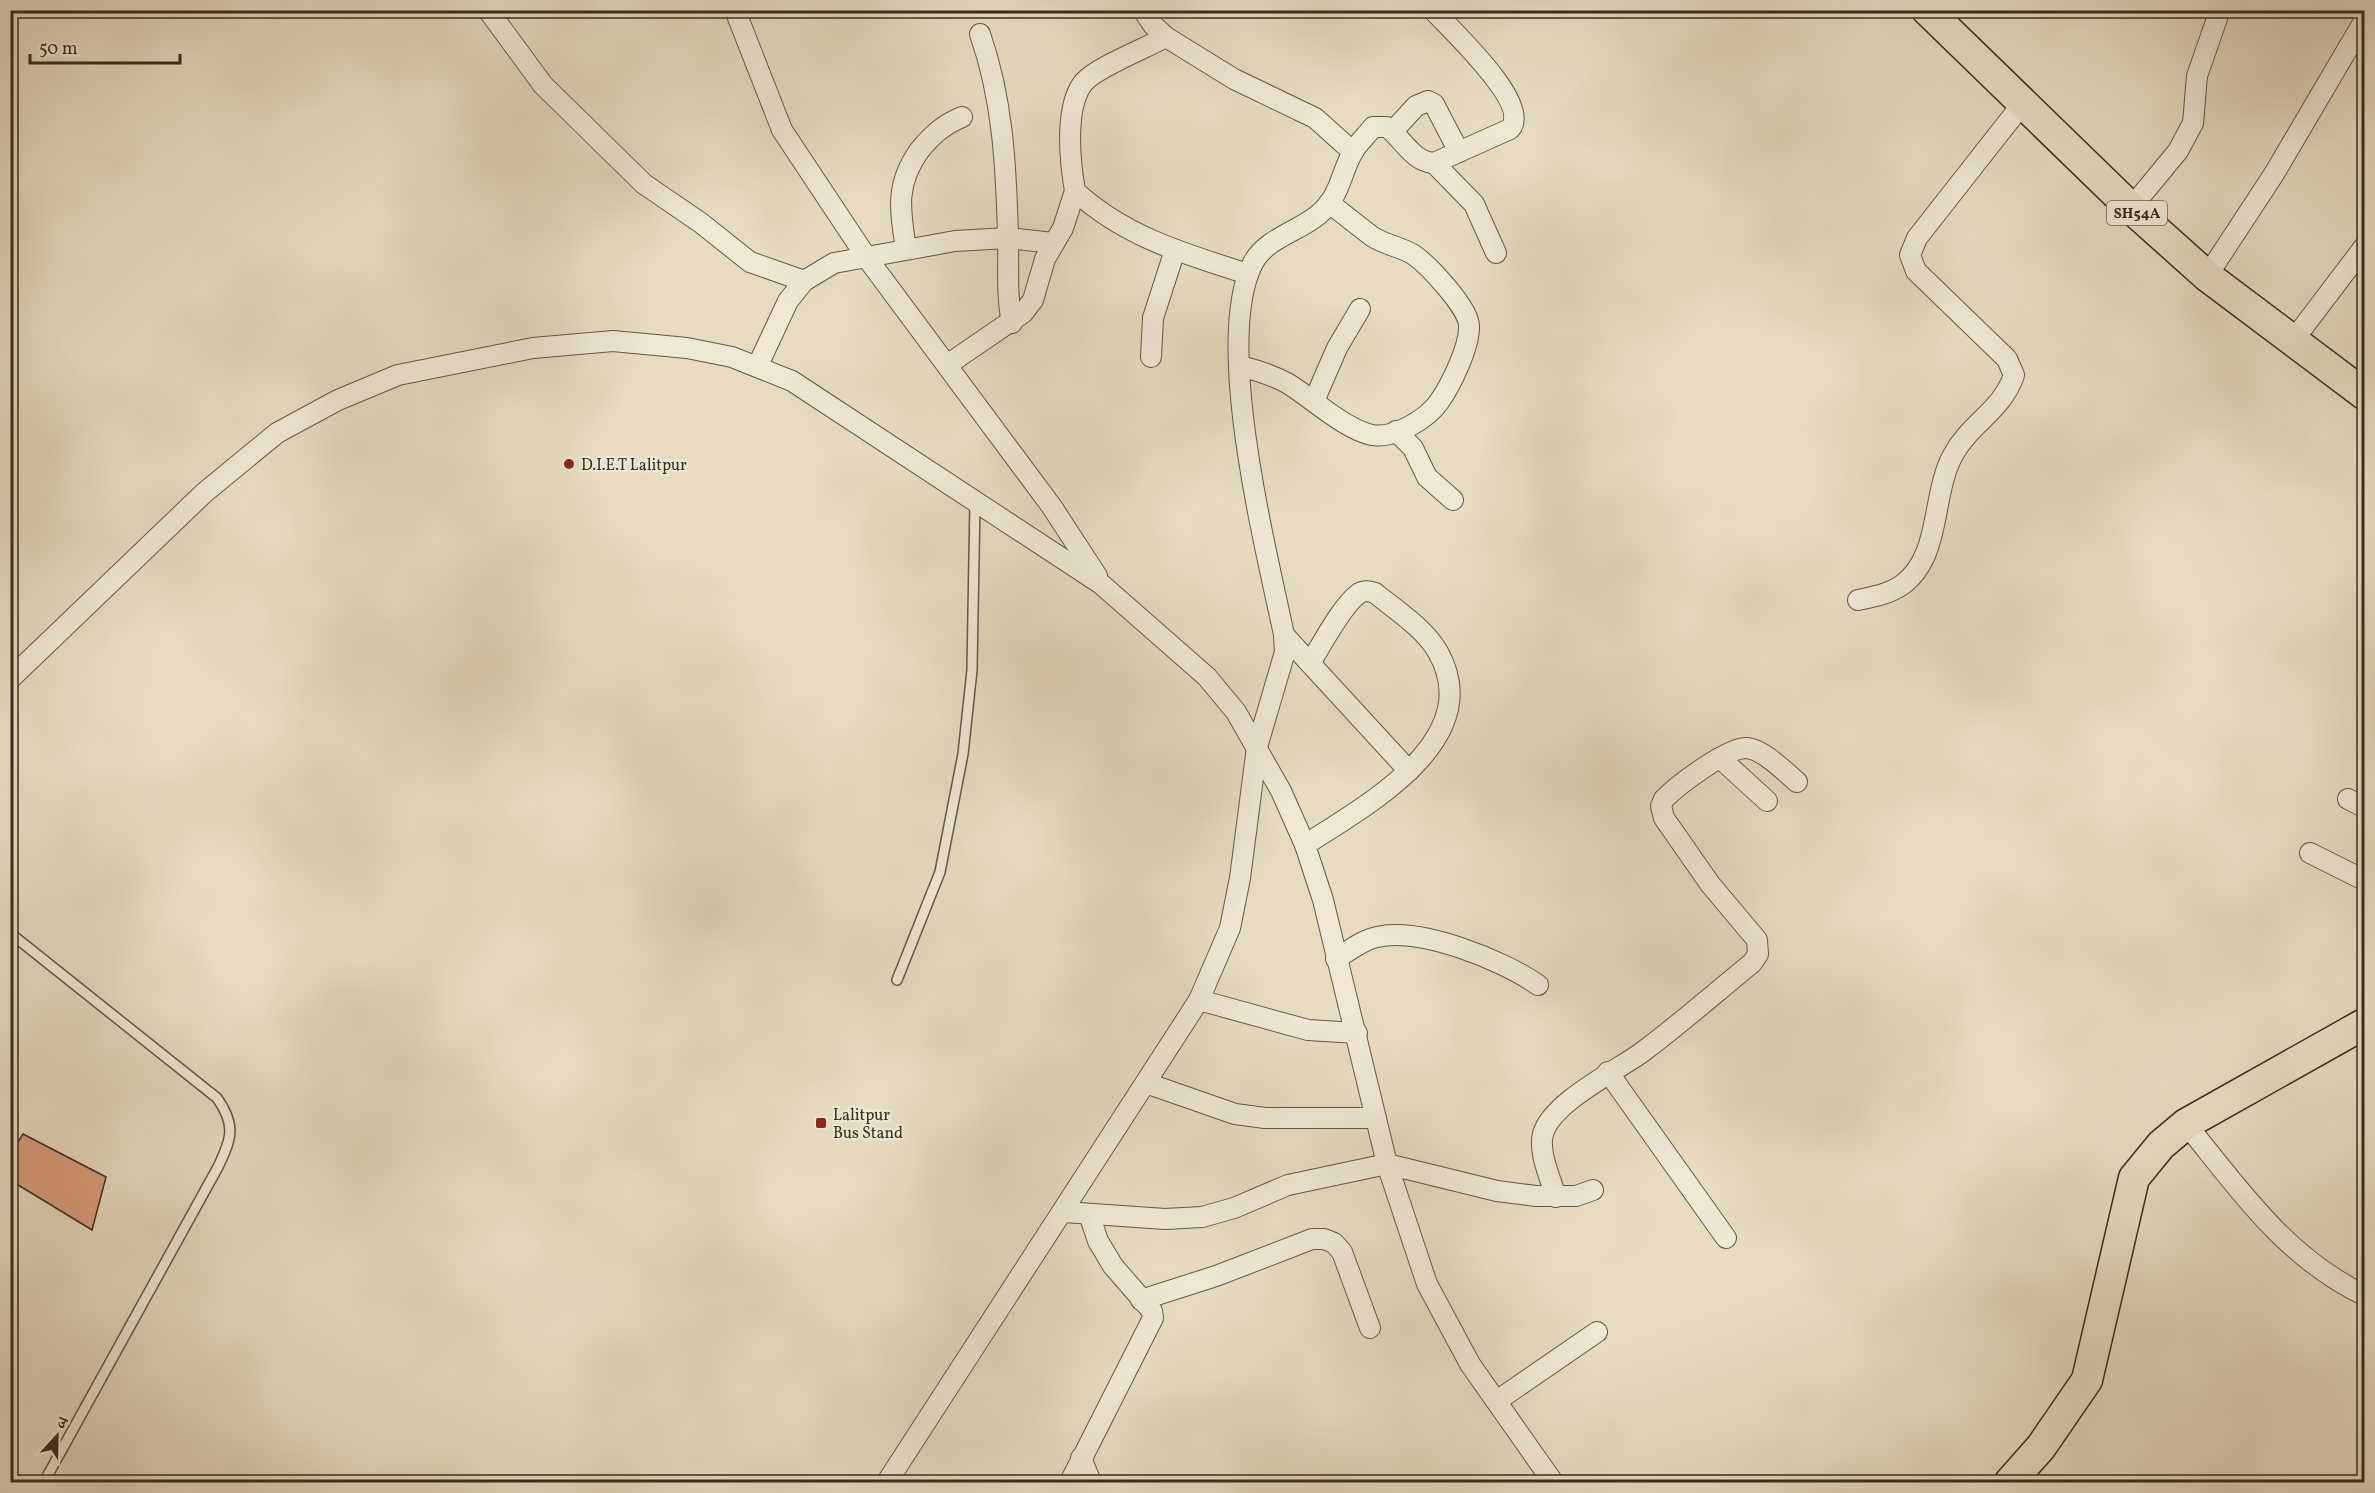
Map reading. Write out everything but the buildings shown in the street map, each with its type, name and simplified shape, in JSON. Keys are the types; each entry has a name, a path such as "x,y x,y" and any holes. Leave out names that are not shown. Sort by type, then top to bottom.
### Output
{"main road":[{"name":"SH54A","path":"1932,12 2131,208 2207,276 2364,394"},
{"path":"2010,1482 2041,1447 2086,1380 2134,1178 2161,1145 2186,1124 2364,1024"}],"street":[{"path":"488,10 543,85 644,184 701,223 750,262 804,281"},
{"path":"735,10 782,130 867,258 1052,507 1101,584"},
{"path":"1143,10 1153,25 1167,37 1234,79 1315,118 1353,152"},
{"path":"887,1482 1064,1212 1199,1000 1227,937 1236,902 1257,747 1282,667 1284,635 1255,499 1240,366 1240,311 1248,274 1254,261 1263,250 1318,216 1341,185 1353,152 1373,128 1387,127 1394,131 1418,158 1434,163 1510,129 1515,124 1516,116 1492,74 1433,10"},
{"path":"2131,208 2148,183 2178,151 2193,123 2197,76 2220,10"},
{"path":"2207,276 2274,174 2364,21"},
{"path":"980,34 988,58 1001,118 1008,238 1007,296 1012,323"},
{"path":"947,366 1012,323 1023,314 1033,300 1053,243 1063,228 1075,191 1071,129 1075,97 1085,81 1101,70 1167,37"},
{"path":"1394,131 1416,106 1428,101 1434,104 1459,152"},
{"path":"1858,600 1901,586 1919,568 1927,551 1944,474 1953,455 1962,441 2008,393 2014,375 2007,358 1916,271 1910,255 1917,238 2023,103"},
{"path":"906,249 901,213 903,178 931,136 944,125 962,117"},
{"path":"1434,163 1474,204 1496,253"},
{"path":"1075,191 1107,219 1175,250 1248,274"},
{"path":"1240,366 1269,374 1360,431 1375,435 1421,420 1437,406 1448,389 1468,335 1470,324 1466,312 1423,263 1402,249 1374,237 1329,203"},
{"path":"758,365 788,301 804,281 834,263 955,241 1008,238 1053,243"},
{"path":"2292,342 2364,247"},
{"path":"1151,357 1153,318 1175,250"},
{"path":"1314,401 1337,348 1360,309"},
{"path":"10,679 204,493 278,433 338,400 398,375 533,348 613,341 687,348 732,357 758,365 792,381 975,499 1101,584 1207,677 1236,712 1281,791 1305,845 1323,900 1387,1164 1427,1284 1470,1364 1553,1482"},
{"path":"1396,430 1419,456 1427,477 1454,500"},
{"path":"1305,845 1380,795 1427,753 1440,731 1449,695 1446,670 1437,650 1416,627 1375,593 1367,591 1358,594 1310,663"},
{"path":"1284,635 1409,771"},
{"path":"1556,1197 1542,1146 1543,1132 1551,1119 1576,1096 1608,1072 1640,1054 1752,963 1758,954 1757,940 1710,884 1661,812 1661,806 1670,793 1730,752 1747,748 1765,757 1797,782"},
{"path":"1720,759 1767,801"},
{"path":"2310,853 2364,880"},
{"path":"1336,959 1374,937 1414,935 1490,957 1519,971 1538,985"},
{"path":"1199,1000 1308,1030 1357,1033"},
{"path":"1608,1072 1726,1238"},
{"path":"1146,1083 1235,1114 1275,1119 1376,1118"},
{"path":"2186,1124 2286,1243 2311,1264 2364,1295"},
{"path":"1064,1212 1165,1219 1202,1217 1234,1208 1288,1185 1387,1164 1497,1191 1556,1197 1576,1196 1593,1190"},
{"path":"1070,1482 1150,1328 1152,1311 1113,1266 1098,1241 1089,1214"},
{"path":"1141,1300 1216,1276 1297,1243 1324,1239 1334,1243 1342,1252 1371,1328"},
{"path":"1498,1401 1596,1332"},
{"path":"1081,1458 1091,1482"}],"lane":[{"path":"897,980 940,872 963,754 972,670 975,499"},
{"path":"10,933 217,1098 229,1114 231,1130 218,1167 44,1482"}],"place":[{"name":"D.I.E.T Lalitpur","path":"569,464"},
{"name":"Lalitpur Bus Stand","path":"821,1123"}]}
